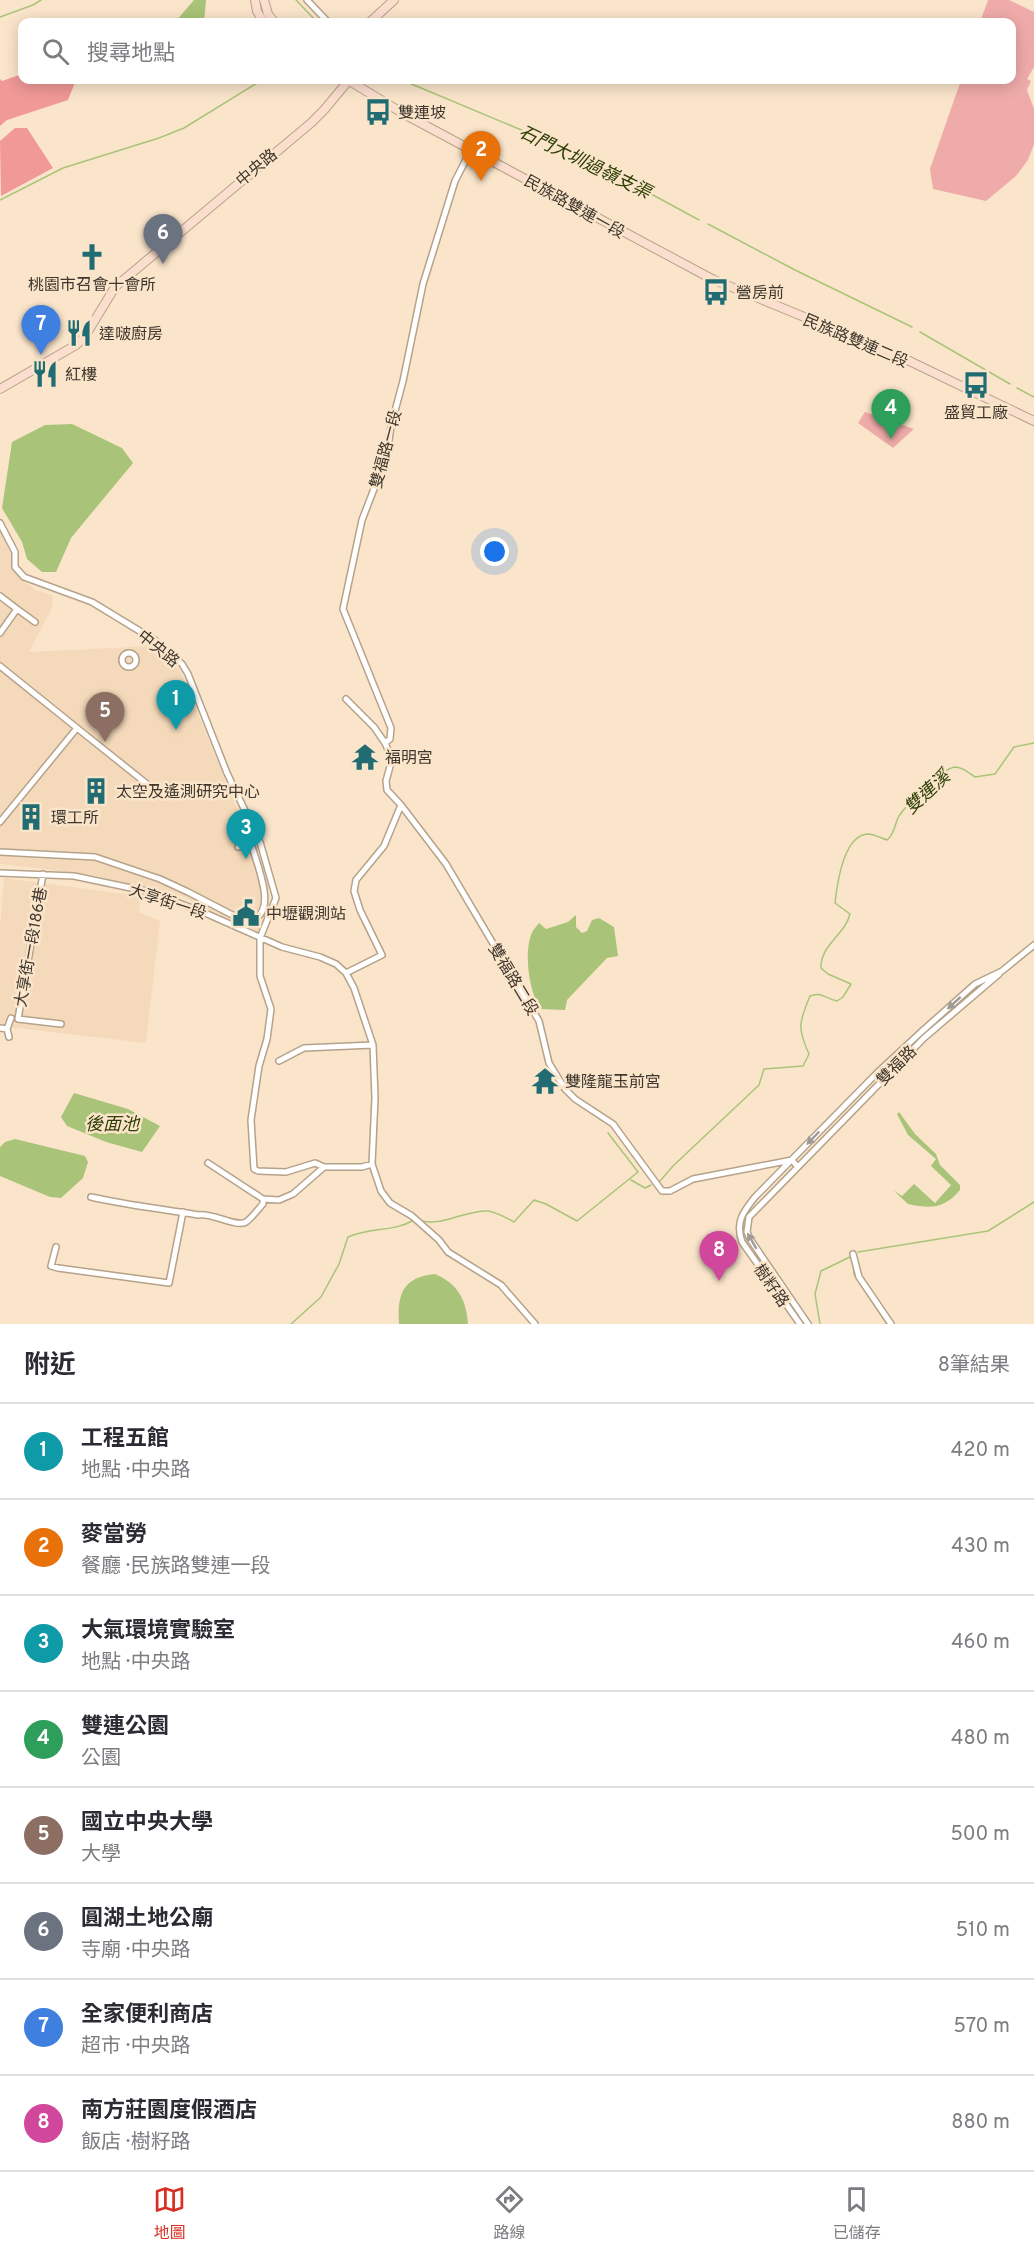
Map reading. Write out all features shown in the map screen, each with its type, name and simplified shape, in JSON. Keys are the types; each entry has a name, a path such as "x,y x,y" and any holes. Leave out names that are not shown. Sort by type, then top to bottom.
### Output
{"main road":[{"path":"255,0 261,18"},
{"path":"264,0 271,18"},
{"path":"374,18 394,0"},
{"name":"中央路","path":"0,389 76,345 84,338 115,287 310,123 336,98 345,84"},
{"name":"民族路雙連一段","path":"355,84 404,114 677,261"},
{"name":"民族路雙連二段","path":"677,261 712,279 899,356 1034,421"}],"street":[{"path":"307,0 324,18"},
{"name":"雙福路一段","path":"385,743 390,739 391,728 343,609 363,520 387,455 391,426 403,381 423,284 455,181 471,150"},
{"name":"中央路","path":"0,523 15,552 15,567 24,577 92,602 156,641 182,664 227,773 260,842 276,898 260,938"},
{"path":"0,596 35,622"},
{"path":"0,633 17,609"},
{"path":"0,666 157,792"},
{"path":"346,699 374,727 385,743"},
{"path":"0,822 77,728"},
{"name":"雙福路二段","path":"385,743 392,759 386,781 387,790 446,864 539,1021 549,1063 565,1089 575,1099 613,1125 662,1191 670,1191 693,1179 792,1160"},
{"path":"401,805 384,846 356,880 354,891 360,910 382,955 346,973 354,988 373,1045 375,1098 372,1164 377,1182 386,1198 395,1207 412,1215 453,1255 463,1259 501,1285 535,1324"},
{"path":"0,852 95,857 160,879 244,921 249,921 260,914 266,898 252,846 238,847"},
{"name":"大享街一段","path":"0,873 74,876 150,892 282,947 320,957 336,964 346,973"},
{"name":"大享街一段186巷","path":"43,874 18,1019 61,1024"},
{"path":"260,938 260,976 271,1009 251,1120 254,1169 286,1172 315,1163 324,1167 362,1167 372,1164"},
{"path":"1002,971 1034,945"},
{"name":"樹籽路","path":"800,1324 742,1242 738,1232 744,1211 877,1073 920,1033 975,984 1002,971"},
{"name":"雙福路","path":"797,1166 924,1038 1002,971"},
{"path":"9,1037 3,1029 11,1018"},
{"path":"279,1061 308,1047 373,1045"},
{"path":"792,1160 797,1166"},
{"path":"208,1163 262,1199 279,1200 293,1194 324,1167"},
{"name":"樹籽路","path":"797,1166 753,1211 747,1223 747,1232 808,1324"},
{"path":"91,1197 123,1205 144,1205 198,1215 205,1214 239,1223 246,1222 263,1204 262,1199"},
{"path":"56,1247 51,1266 169,1283 183,1212"},
{"path":"853,1254 859,1277 891,1324"}],"shaded area":[{"path":"988,0 1009,0 1034,12 1034,67 1027,79 1031,81 1027,90 1034,109 1034,144 1028,160 1016,176 986,201 933,189 930,169 960,84 1016,84 1016,18 981,18"},
{"path":"18,75 18,84 74,84 68,100 7,120 0,126 0,79 2,81"},
{"path":"15,128 27,128 53,168 1,196 0,141"},
{"path":"865,412 914,429 893,448 858,423"},
{"path":"0,527 19,577 34,589 53,596 52,608 29,652 153,646 180,670 269,887 258,934 177,894 94,875 0,864"},
{"path":"4,878 140,896 139,912 160,921 146,1043 0,1026 0,927"}],"water":[{"path":"194,0 206,0 204,18 178,18"},
{"path":"72,424 122,448 133,463 71,538 56,572 42,572 27,559 22,542 2,508 12,442 45,425"},
{"path":"576,915 576,927 582,933 587,931 592,920 599,918 614,927 618,956 607,958 567,1000 565,1010 540,1009 533,993 529,972 528,952 532,934 539,923 546,929 568,922"},
{"name":"後面池","path":"74,1093 128,1109 160,1126 142,1152 106,1142 67,1126 61,1117"},
{"path":"899,1112 915,1134 936,1154 940,1165 960,1185 960,1190 943,1204 924,1207 908,1204 893,1190 902,1196 914,1184 935,1203 951,1185 931,1166 936,1159 908,1135 897,1114"},
{"path":"15,1139 85,1156 88,1162 83,1178 61,1198 50,1197 0,1176 0,1147 5,1142"},
{"path":"435,1274 450,1283 459,1293 463,1300 468,1324 399,1324 399,1304 404,1289 416,1279"}],"waterway":[{"path":"0,17 41,0"},
{"name":"石門大圳過嶺支渠","path":"296,0 313,18"},
{"path":"0,200 63,168 184,128 256,84"},
{"name":"石門大圳過嶺支渠","path":"412,84 574,152 699,220"},
{"name":"石門大圳過嶺支渠","path":"708,224 795,270 912,327"},
{"name":"石門大圳過嶺支渠","path":"920,332 1010,384"},
{"name":"石門大圳過嶺支渠","path":"1017,388 1034,397"},
{"name":"雙連溪","path":"660,1181 759,1085 764,1069 803,1066 809,1054 801,1025 810,996 820,995 837,1001 843,997 851,984 828,974 821,968 824,953 843,928 850,914 835,903 843,862 853,843 859,837 868,834 887,840 890,838 899,816 909,804 933,780 949,769 961,768 975,777 995,774 1014,747 1034,743"},
{"path":"422,1221 446,1220 479,1211 488,1211 514,1222 534,1200 577,1221 638,1172 608,1133"},
{"name":"雙連溪","path":"631,1180 645,1188 651,1185"},
{"path":"858,1252 988,1231 1034,1202"},
{"path":"291,1324 321,1297 339,1264 348,1237 406,1224 414,1220"},
{"path":"820,1324 815,1294 821,1271 852,1256"},
{"path":"853,1263 857,1279"},
{"path":"861,1285 887,1324"}],"place":[{"name":"雙連坡","path":"378,112"},
{"name":"麥當勞","path":"481,181"},
{"name":"桃園市召會十會所","path":"92,257"},
{"name":"圓湖土地公廟","path":"163,264"},
{"name":"營房前","path":"716,292"},
{"name":"達啵廚房","path":"79,333"},
{"name":"全家便利商店","path":"41,355"},
{"name":"紅樓","path":"45,374"},
{"name":"盛貿工廠","path":"976,385"},
{"name":"雙連公園","path":"891,439"},
{"name":"工程五館","path":"176,730"},
{"name":"國立中央大學","path":"105,742"},
{"name":"福明宮","path":"365,757"},
{"name":"太空及遙測研究中心","path":"96,791"},
{"name":"環工所","path":"31,817"},
{"name":"大氣環境實驗室","path":"246,859"},
{"name":"中壢觀測站","path":"246,913"},
{"name":"雙隆龍玉前宮","path":"545,1081"},
{"name":"南方莊園度假酒店","path":"719,1281"}]}
